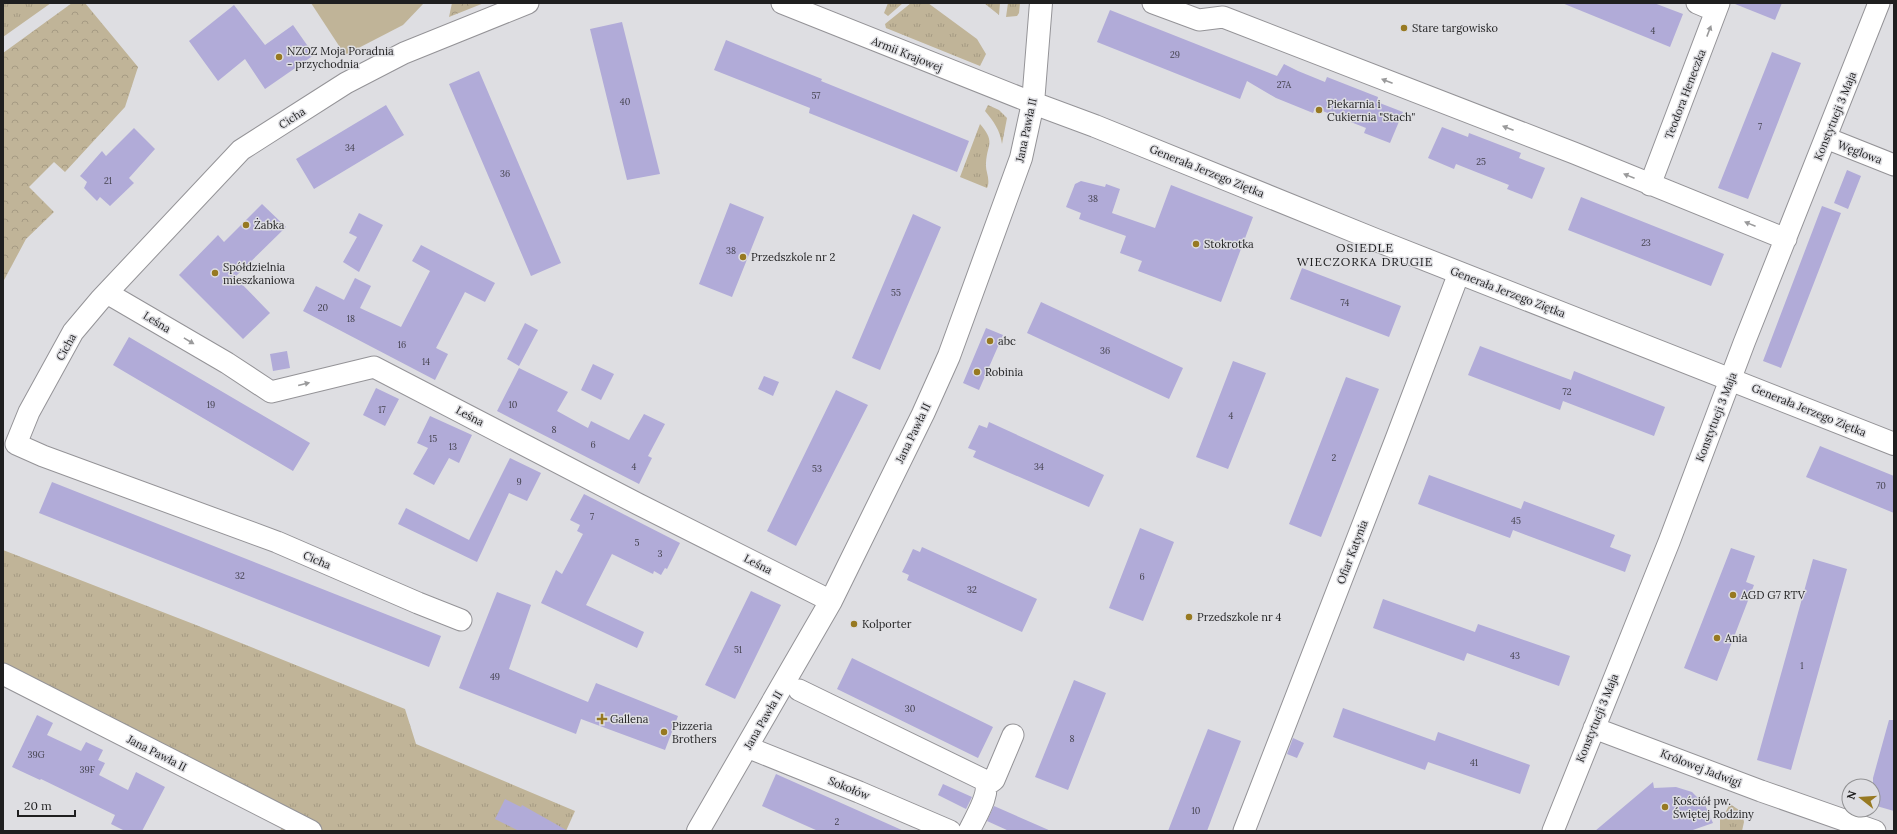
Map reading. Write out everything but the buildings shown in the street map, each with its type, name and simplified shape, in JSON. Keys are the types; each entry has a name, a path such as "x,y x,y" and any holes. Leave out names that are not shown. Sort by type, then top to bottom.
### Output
{"street":[{"name":"Cicha","path":"461,620 277,542 43,456 16,444 30,412 73,332 107,293 241,150 346,83 391,60 528,3"},
{"name":"Armii Krajowej","path":"782,3 1033,103"},
{"name":"Jana Pawła II","path":"698,831 831,601 923,414 949,356 1021,158 1033,103 1041,3"},
{"path":"1153,3 1199,20 1223,17 1786,239"},
{"path":"1697,3 1718,7"},
{"name":"Konstytucji 3 Maja","path":"1553,831 1669,542 1730,379 1879,3"},
{"name":"Teodora Heneczka","path":"1650,185 1718,7"},
{"name":"Generała Jerzego Ziętka","path":"1033,103 1095,126 1459,273 1894,444"},
{"name":"Węglowa","path":"1826,138 1894,165"},
{"name":"Ofiar Katynia","path":"1244,831 1459,273"},
{"name":"Leśna","path":"107,293 227,363 271,392 374,367 638,504 831,601"},
{"name":"Jana Pawła II","path":"3,674 311,831"},
{"path":"799,690 984,780 987,785 986,793 969,831"},
{"name":"Królowej Jadwigi","path":"1594,728 1761,791 1875,831"},
{"path":"987,785 994,780 1014,735"},
{"name":"Sokołów","path":"747,747 859,792 950,831"}],"green space":[{"path":"3,3 51,3 3,37"},
{"path":"72,3 85,3 138,67 125,107 65,172 54,162 29,187 54,212 26,239 3,282 3,53"},
{"path":"311,3 424,3 403,25 345,55"},
{"path":"452,3 484,3 449,17"},
{"path":"888,3 903,3 888,16 884,13"},
{"path":"911,3 928,3 977,39 986,54 980,66 886,28 885,24"},
{"path":"984,3 1000,3 999,15"},
{"path":"1008,3 1020,3 1019,13 1017,16 1006,17"},
{"path":"988,105 999,110 1007,118 1002,144 1000,134 996,126 985,111"},
{"path":"980,124 988,135 989,139 986,163 988,179 987,188 960,177"},
{"path":"3,550 196,625 405,709 416,744 575,811 566,831 280,831 282,827 3,683"},
{"path":"1730,804 1742,812 1744,822 1742,831 1720,831 1720,818 1722,818"}],"place":[{"name":"Stare targowisko","path":"1404,28"},
{"name":"NZOZ Moja Poradnia - przychodnia","path":"279,57"},
{"name":"Piekarnia i Cukiernia \"Stach\"","path":"1319,110"},
{"name":"Żabka","path":"246,225"},
{"name":"Stokrotka","path":"1196,244"},
{"name":"Przedszkole nr 2","path":"743,257"},
{"name":"Spółdzielnia mieszkaniowa","path":"215,273"},
{"name":"abc","path":"990,341"},
{"name":"Robinia","path":"977,372"},
{"name":"AGD G7 RTV","path":"1733,595"},
{"name":"Przedszkole nr 4","path":"1189,617"},
{"name":"Kolporter","path":"854,624"},
{"name":"Ania","path":"1717,638"},
{"name":"Gallena","path":"602,719"},
{"name":"Pizzeria Brothers","path":"664,732"},
{"name":"Kościół pw. Świętej Rodziny","path":"1665,807"}],"district":[{"name":"OSIEDLE WIECZORKA DRUGIE","path":"1365,254"}]}
